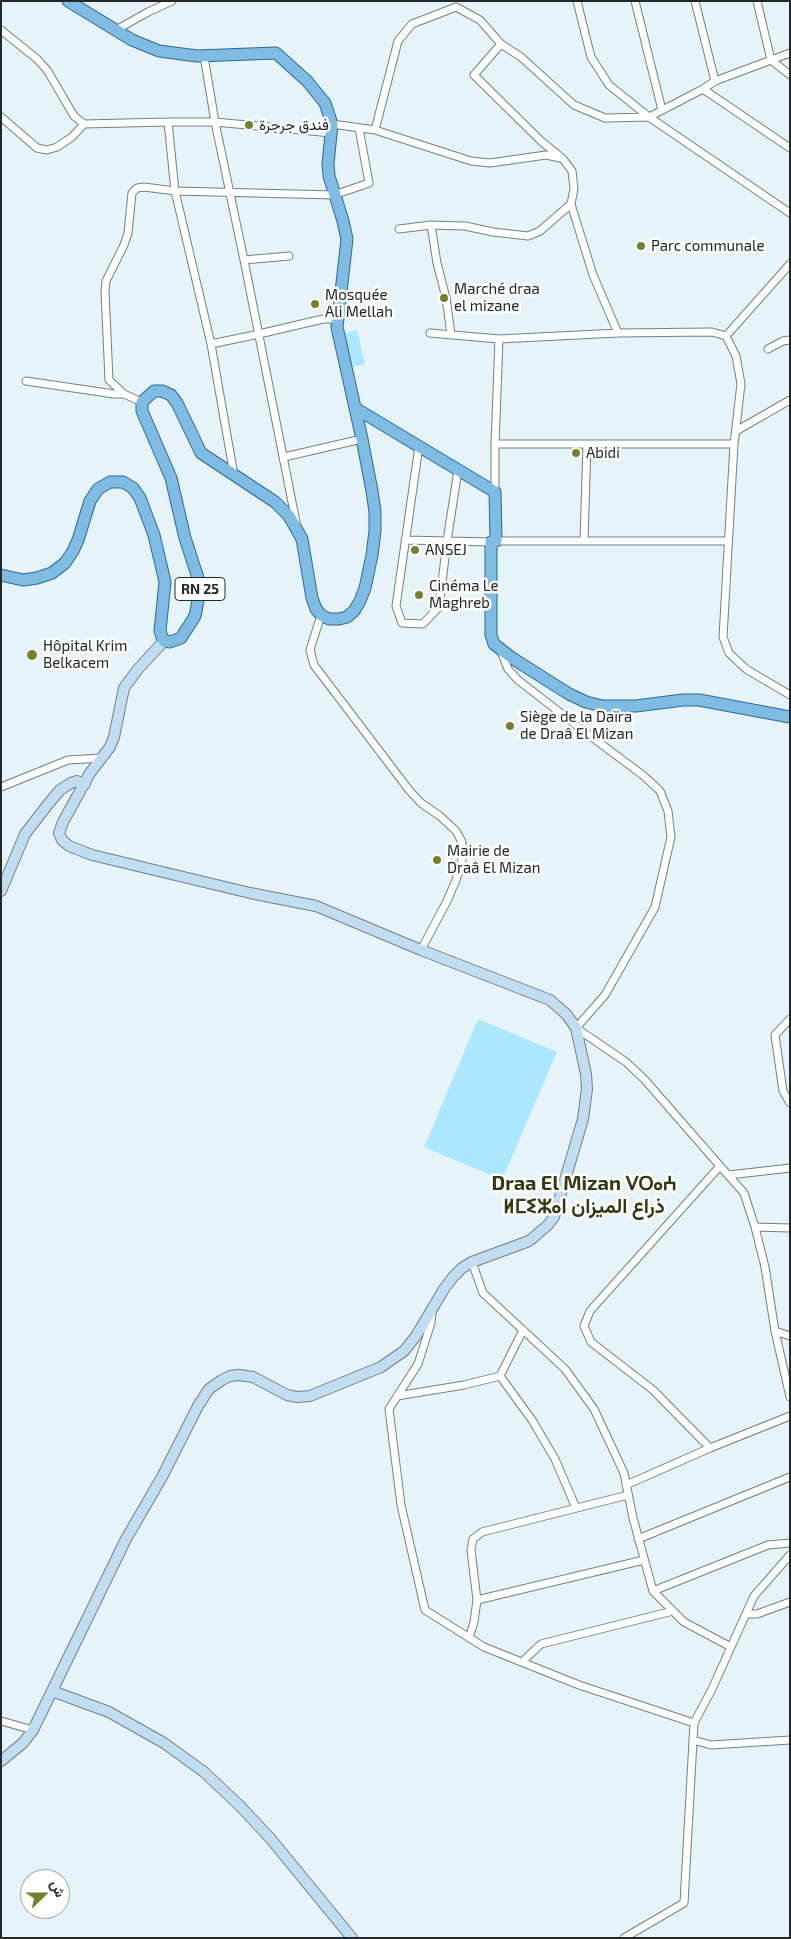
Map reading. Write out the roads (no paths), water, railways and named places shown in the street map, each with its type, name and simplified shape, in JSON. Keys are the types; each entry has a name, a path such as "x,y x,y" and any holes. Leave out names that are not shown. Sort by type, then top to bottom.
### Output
{"main road":[{"path":"68,1 116,30 147,47 159,51 204,56 276,53 307,81 325,103 332,129 328,164 334,195 346,230 347,239 337,319 339,338 362,439 375,512 372,555 364,588 360,601 347,617 329,619 316,610 312,598 302,539 297,527 289,516 275,502 200,453 177,403 171,396 162,391 154,391 142,402"},
{"name":"RN 25","path":"1,575 23,580 52,573 73,551 90,500 98,489 110,482 123,482 133,488 140,498 154,535 165,582 160,631 164,641 170,642 181,638 195,616 200,590 171,478 142,411 142,402"},
{"path":"355,408 495,492 491,635 494,644 501,651 569,694 586,702 602,706 636,706 683,700 699,700 790,718"},
{"path":"1,1761 23,1743 33,1730 126,1540 209,1389 230,1376 239,1375 253,1377 287,1396 310,1396 382,1367 404,1351 416,1336 453,1277 472,1262 530,1241 548,1225 554,1217 583,1119 587,1089 576,1028 567,1014 550,1000 316,906 250,894 92,855 69,846 60,837 60,828 114,737 124,688 129,678 164,641"},
{"path":"1,891 25,834 49,803 60,790 71,783 77,781 85,784"},
{"path":"52,1691 108,1712 164,1743 204,1772 270,1838 352,1938"}],"street":[{"path":"116,30 172,1"},
{"path":"577,1 591,57 609,85 649,117 790,213"},
{"path":"635,1 662,110"},
{"path":"695,1 715,81"},
{"path":"757,1 771,60 790,75"},
{"path":"375,130 398,42 412,24 456,7 480,20 501,44 521,57 574,105 605,118 649,117 715,81 790,53"},
{"path":"1,30 37,59 47,70 74,116 84,124 215,122 332,129 359,128 375,130 471,161 490,163 546,155 563,158"},
{"path":"501,44 474,75 541,141 563,158 572,171 574,189 571,204 594,275 618,333"},
{"path":"204,56 228,191 244,260 297,527"},
{"path":"704,88 790,148"},
{"path":"1,117 37,148 47,150 57,147 72,137 84,124"},
{"path":"168,122 175,191 211,344 234,476"},
{"path":"142,402 124,394 109,380 106,282 128,233 132,193 141,187 175,191 334,195 369,182 359,128"},
{"path":"399,229 431,225 466,226 493,232 528,236 540,231 571,204"},
{"path":"431,225 437,263 446,298 451,334"},
{"path":"244,260 289,256"},
{"path":"726,336 790,264"},
{"path":"211,344 323,319 337,319"},
{"path":"430,333 499,339 618,333 712,332 726,336 736,356 741,384 734,444 723,637 729,653 746,669 790,695"},
{"path":"495,492 499,339"},
{"path":"768,349 783,341 790,340"},
{"path":"26,381 124,394"},
{"path":"736,431 790,400"},
{"path":"284,457 362,439"},
{"path":"495,444 734,444"},
{"path":"584,540 587,444"},
{"path":"419,446 396,606 402,622 423,624 440,608 447,541 458,470"},
{"path":"405,540 728,541"},
{"path":"321,615 310,650 314,665 409,790 421,803 440,816 456,831 462,842 462,860 456,880 422,950"},
{"path":"501,651 508,669 518,680 644,776 660,791 668,811 672,837 655,907 605,995 576,1028 626,1062 645,1080 744,1193 765,1267 775,1331 790,1397"},
{"path":"1,787 68,760 102,758"},
{"path":"790,1019 775,1035 783,1091 790,1103"},
{"path":"710,1448 653,1390 591,1342 584,1326 590,1311 720,1166"},
{"path":"729,1175 790,1168"},
{"path":"754,1227 790,1228"},
{"path":"472,1262 483,1293 565,1369 594,1409 624,1473 638,1538 653,1591 684,1622 731,1647"},
{"path":"433,1307 431,1323 418,1364 389,1409 400,1496 425,1610 484,1647 579,1685 694,1723"},
{"path":"397,1396 464,1385 500,1376 523,1330"},
{"path":"775,1331 790,1336"},
{"path":"500,1376 532,1420 555,1459 576,1508"},
{"path":"626,1485 710,1448 790,1416"},
{"path":"638,1538 790,1477"},
{"path":"469,1638 474,1622 477,1600 471,1550 473,1540 482,1532 628,1495"},
{"path":"653,1591 768,1545 790,1543"},
{"path":"624,1938 684,1903 694,1723 712,1690 754,1596 790,1555"},
{"path":"477,1600 644,1560"},
{"path":"746,1614 757,1614 790,1602"},
{"path":"522,1662 540,1644 673,1611"},
{"path":"1,1721 33,1730"},
{"path":"693,1740 711,1745 790,1740"}],"place":[{"name":"فندق جرجرة","path":"249,125"},
{"name":"Parc communale","path":"641,246"},
{"name":"Marché draa el mizane","path":"444,298"},
{"name":"Mosquée Ali Mellah","path":"315,304"},
{"name":"Abidi","path":"576,453"},
{"name":"ANSEJ","path":"415,550"},
{"name":"Cinéma Le Maghreb","path":"419,595"},
{"name":"Hôpital Krim Belkacem","path":"32,655"},
{"name":"Siège de la Daïra de Draâ El Mizan","path":"510,726"},
{"name":"Mairie de Draâ El Mizan","path":"437,860"}],"district":[{"name":"Draa El Mizan ⴸⵔⴰⵄ ⵍⵎⵉⵣⴰⵏ ذراع الميزان","path":"584,1194"}]}
